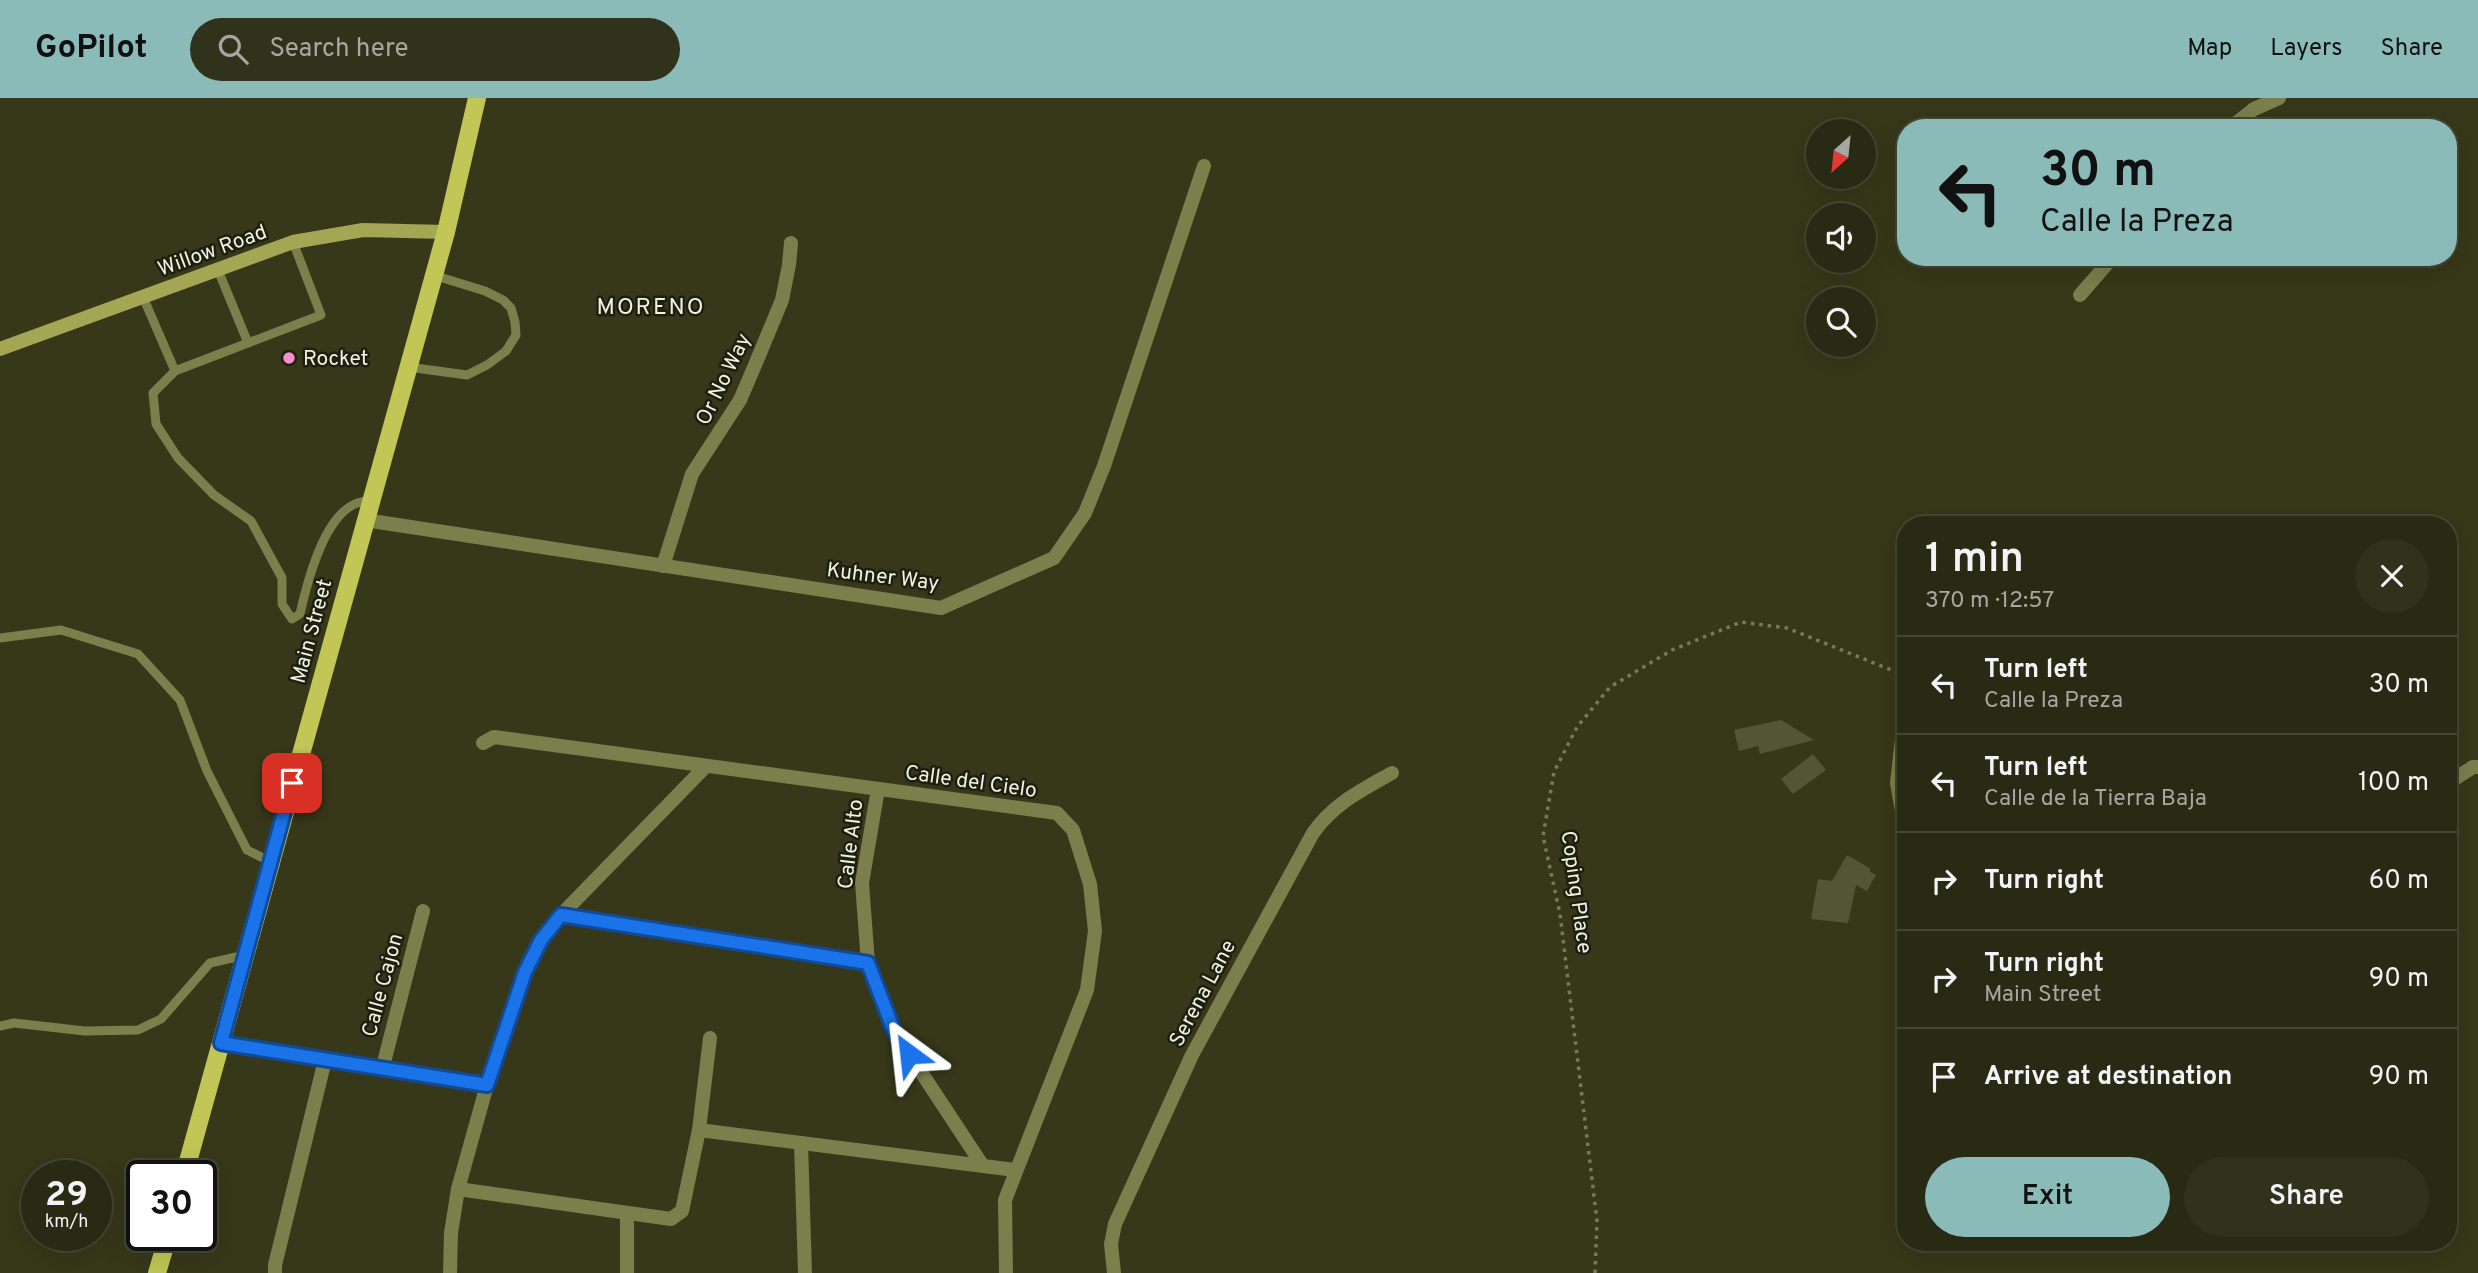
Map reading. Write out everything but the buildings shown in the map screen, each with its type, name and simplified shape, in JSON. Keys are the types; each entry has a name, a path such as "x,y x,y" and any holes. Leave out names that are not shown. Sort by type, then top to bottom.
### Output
{"main road":[{"name":"Main Street","path":"188,1160 446,232 477,98"},
{"name":"Willow Road","path":"0,349 293,242 363,230 446,232"},
{"path":"157,1273 164,1251"}],"street":[{"path":"2241,119 2254,109 2279,98"},
{"name":"Kuhner Way","path":"365,520 941,608 1054,558 1085,513 1104,466 1203,166"},
{"name":"Or No Way","path":"663,566 692,474 740,400 782,300 791,243"},
{"path":"2080,295 2105,266"},
{"name":"Calle del Cielo","path":"483,743 494,737 1057,813 1073,830 1090,884 1096,930 1087,990 1005,1200 1006,1273"},
{"path":"450,1273 451,1233 458,1189 487,1085 525,972 541,940 561,915 706,766"},
{"path":"2457,777 2473,767 2478,767"},
{"name":"Serena Lane","path":"1114,1273 1111,1244 1115,1224 1192,1055 1313,833 1324,817 1350,796 1392,773"},
{"name":"Calle Alto","path":"878,789 862,883 868,963 894,1031 983,1166"},
{"name":"Calle Cajon","path":"382,1070 423,911"},
{"path":"561,915 868,963"},
{"path":"458,1189 671,1219 682,1211 699,1130 710,1038"},
{"path":"221,1043 487,1085"},
{"path":"275,1273 325,1060"},
{"path":"699,1130 1015,1170"},
{"path":"801,1143 805,1273"},
{"path":"627,1214 627,1273"}],"lane":[{"path":"293,242 321,315 175,371 153,393 156,424 178,458 214,495 251,522 282,578 282,604 292,619 300,614 310,572 323,541 352,505 370,500"},
{"path":"218,270 248,343"},
{"path":"408,367 467,375 506,351 516,335 511,308 503,300 485,291 433,275"},
{"path":"143,297 175,371"},
{"path":"0,638 61,629 138,654 180,699 207,771 247,850 271,862"},
{"path":"0,1026 14,1023 85,1031 138,1030 161,1019 210,963 245,955"}],"path":[{"name":"Coping Place","path":"1595,1273 1597,1221 1560,914 1543,836 1554,772 1577,727 1610,687 1672,650 1741,622 1787,628 1897,672"}],"place":[{"name":"Rocket","path":"289,358"}],"district":[{"name":"MORENO","path":"651,306"}],"route":[{"path":"292,783 221,1043 487,1085 525,972 541,940 561,915 868,963 894,1031 909,1054"}]}
